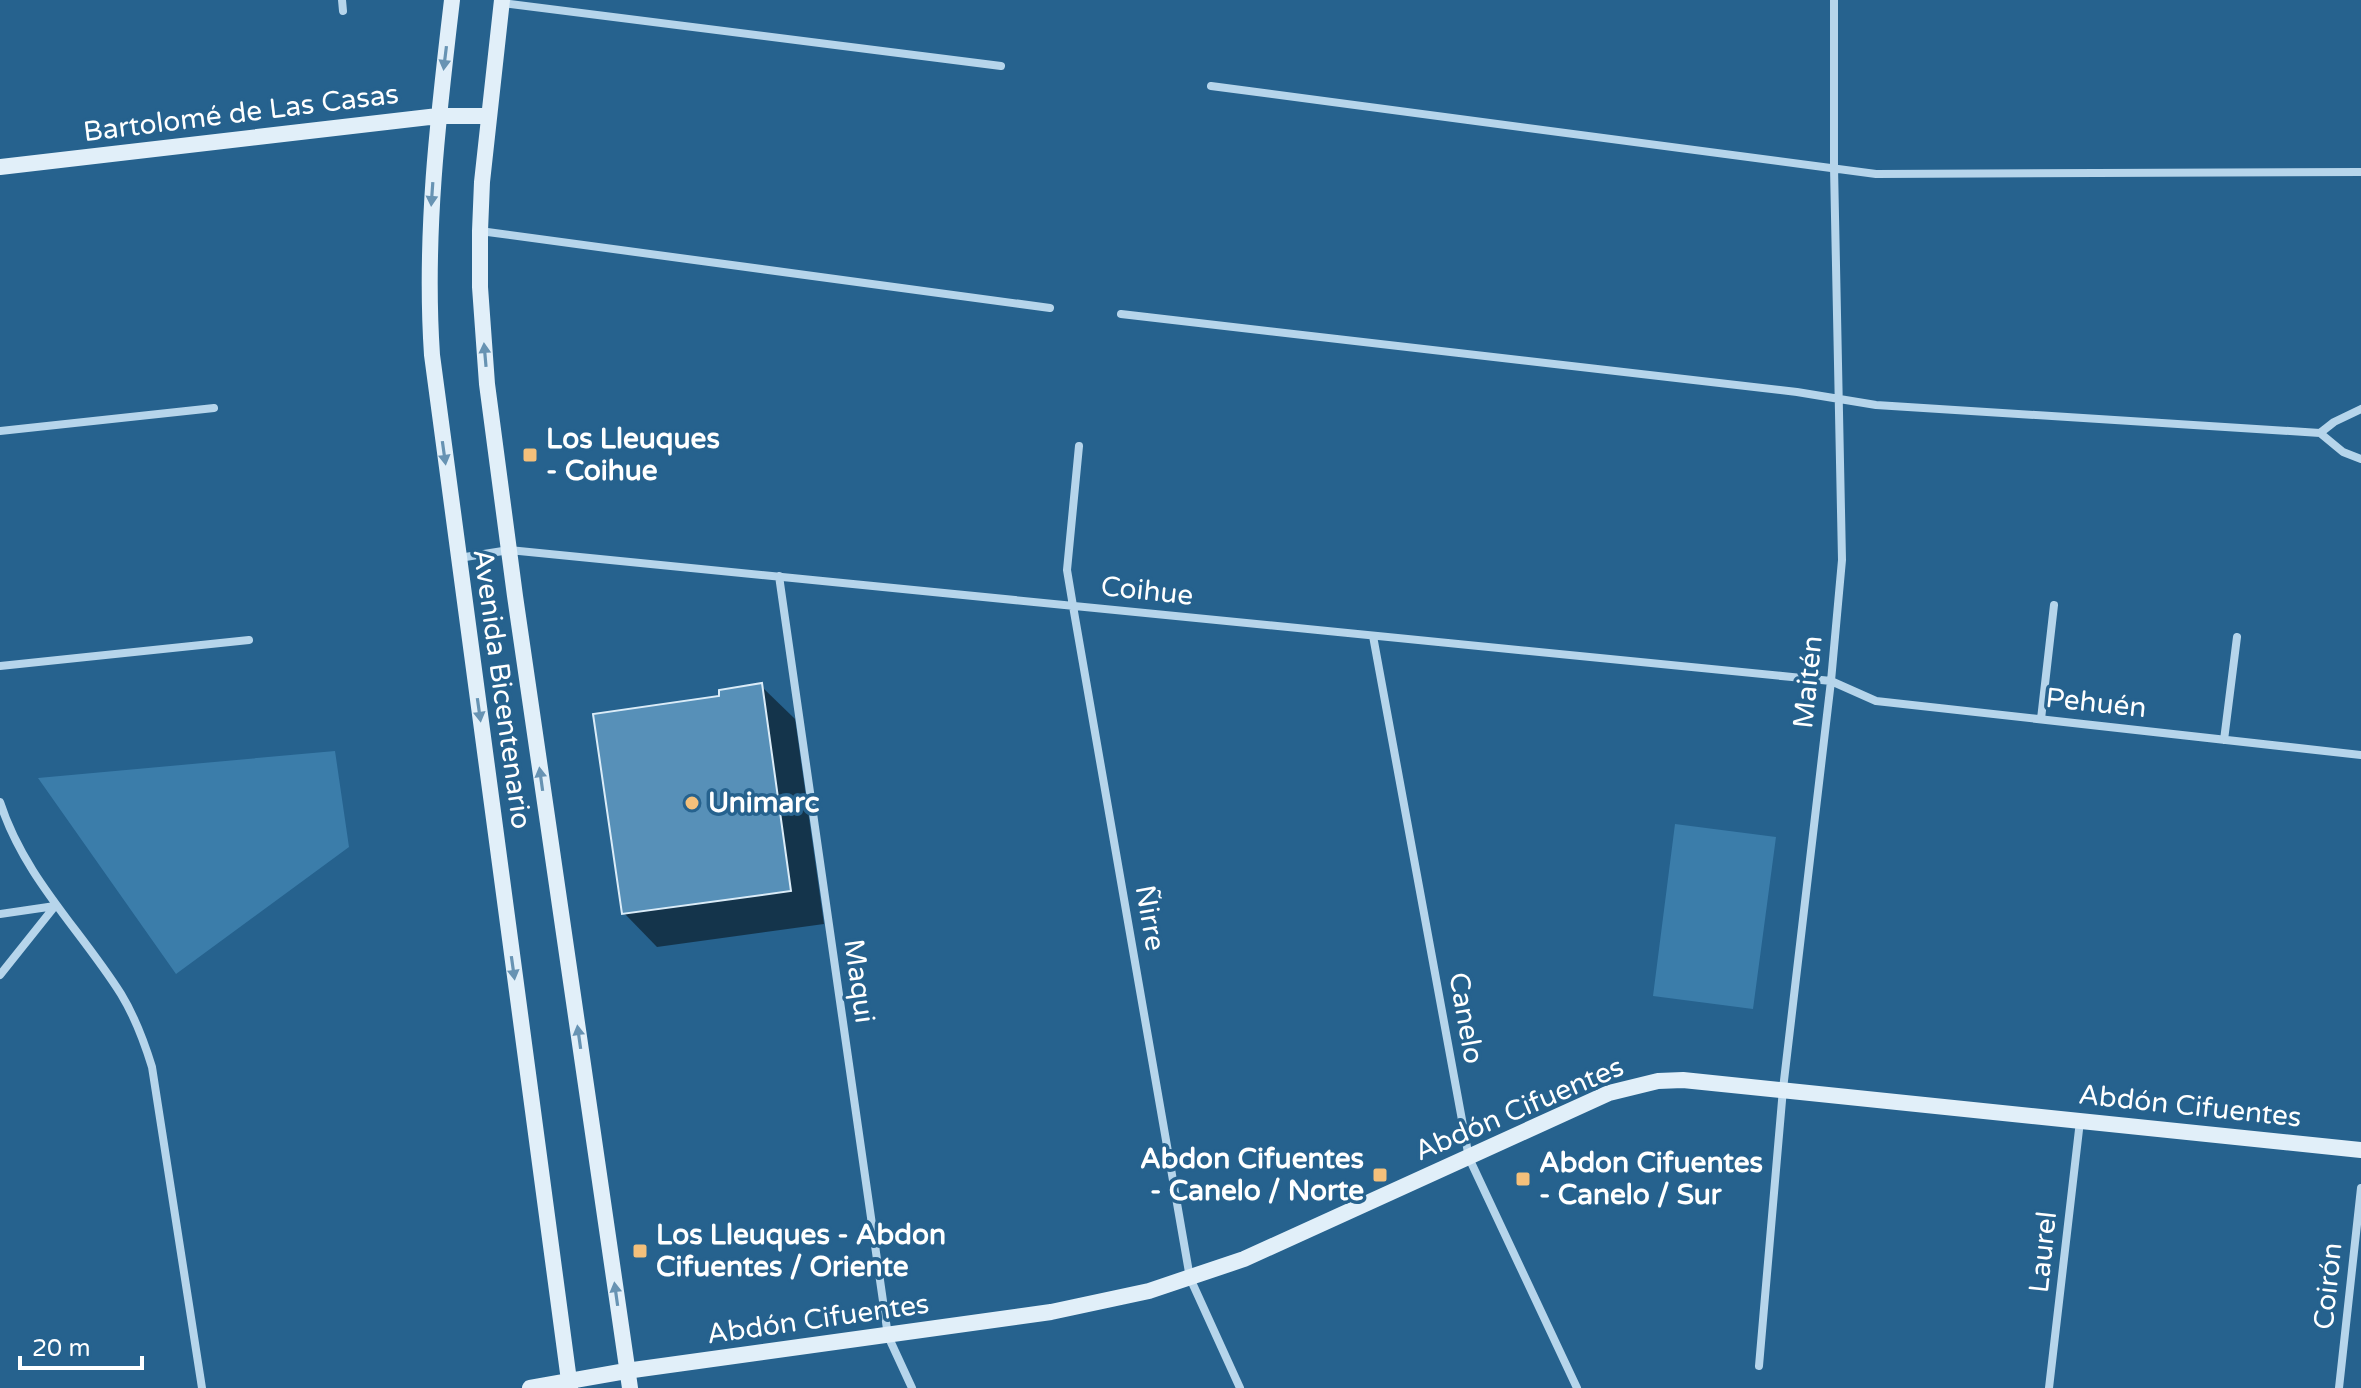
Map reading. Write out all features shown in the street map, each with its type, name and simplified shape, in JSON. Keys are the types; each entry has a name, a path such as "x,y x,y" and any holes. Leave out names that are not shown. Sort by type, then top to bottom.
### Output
{"main road":[{"name":"Avenida Bicentenario","path":"452,0 438,116 430,222 428,296 432,355 570,1385"},
{"name":"Avenida Bicentenario","path":"502,2 480,231 480,287 487,384 628,1380"},
{"name":"Bartolomé de Las Casas","path":"0,167 438,116 489,116"},
{"name":"Abdón Cifuentes","path":"530,1388 628,1380 1051,1312 1149,1291 1244,1259 1609,1093 1634,1086 1683,1080 2361,1150"}],"street":[{"path":"342,0 343,11"},
{"name":"Maitén","path":"1759,1366 1783,1089 1831,681 1842,560 1834,0"},
{"path":"502,2 1001,66"},
{"path":"1211,86 1876,174 2361,172"},
{"path":"480,231 1050,308"},
{"path":"1121,314 1797,392 1876,405 2320,433 2343,452 2361,459"},
{"path":"0,431 214,408"},
{"path":"2320,433 2334,422 2361,409"},
{"name":"Ñirre","path":"1079,446 1067,570 1073,606 1190,1278 1240,1388"},
{"name":"Coihue","path":"459,558 509,550 1831,681"},
{"name":"Maqui","path":"779,576 888,1336 912,1388"},
{"path":"2041,719 2054,605"},
{"name":"Canelo","path":"1373,636 1469,1158 1577,1388"},
{"path":"2224,740 2237,637"},
{"path":"0,666 249,640"},
{"name":"Pehuén","path":"1831,681 1876,701 2361,755"},
{"path":"0,802 16,844 55,906 120,993 138,1024 152,1067 202,1388"},
{"path":"0,914 55,906"},
{"path":"0,975 55,906"},
{"name":"Laurel","path":"2049,1388 2080,1121"},
{"name":"Coirón","path":"2339,1388 2361,1188"}],"shaded area":[{"path":"335,751 349,847 176,974 38,778"},
{"path":"1675,824 1776,837 1753,1009 1653,996"}],"building":[{"name":"Unimarc","path":"762,683 791,891 622,914 593,714 719,696 719,690"}],"place":[{"name":"Los Lleuques - Coihue","path":"530,455"},
{"name":"Unimarc","path":"692,803"},
{"name":"Abdon Cifuentes - Canelo / Norte","path":"1380,1175"},
{"name":"Abdon Cifuentes - Canelo / Sur","path":"1523,1179"},
{"name":"Los Lleuques - Abdon Cifuentes / Oriente","path":"640,1251"}]}
